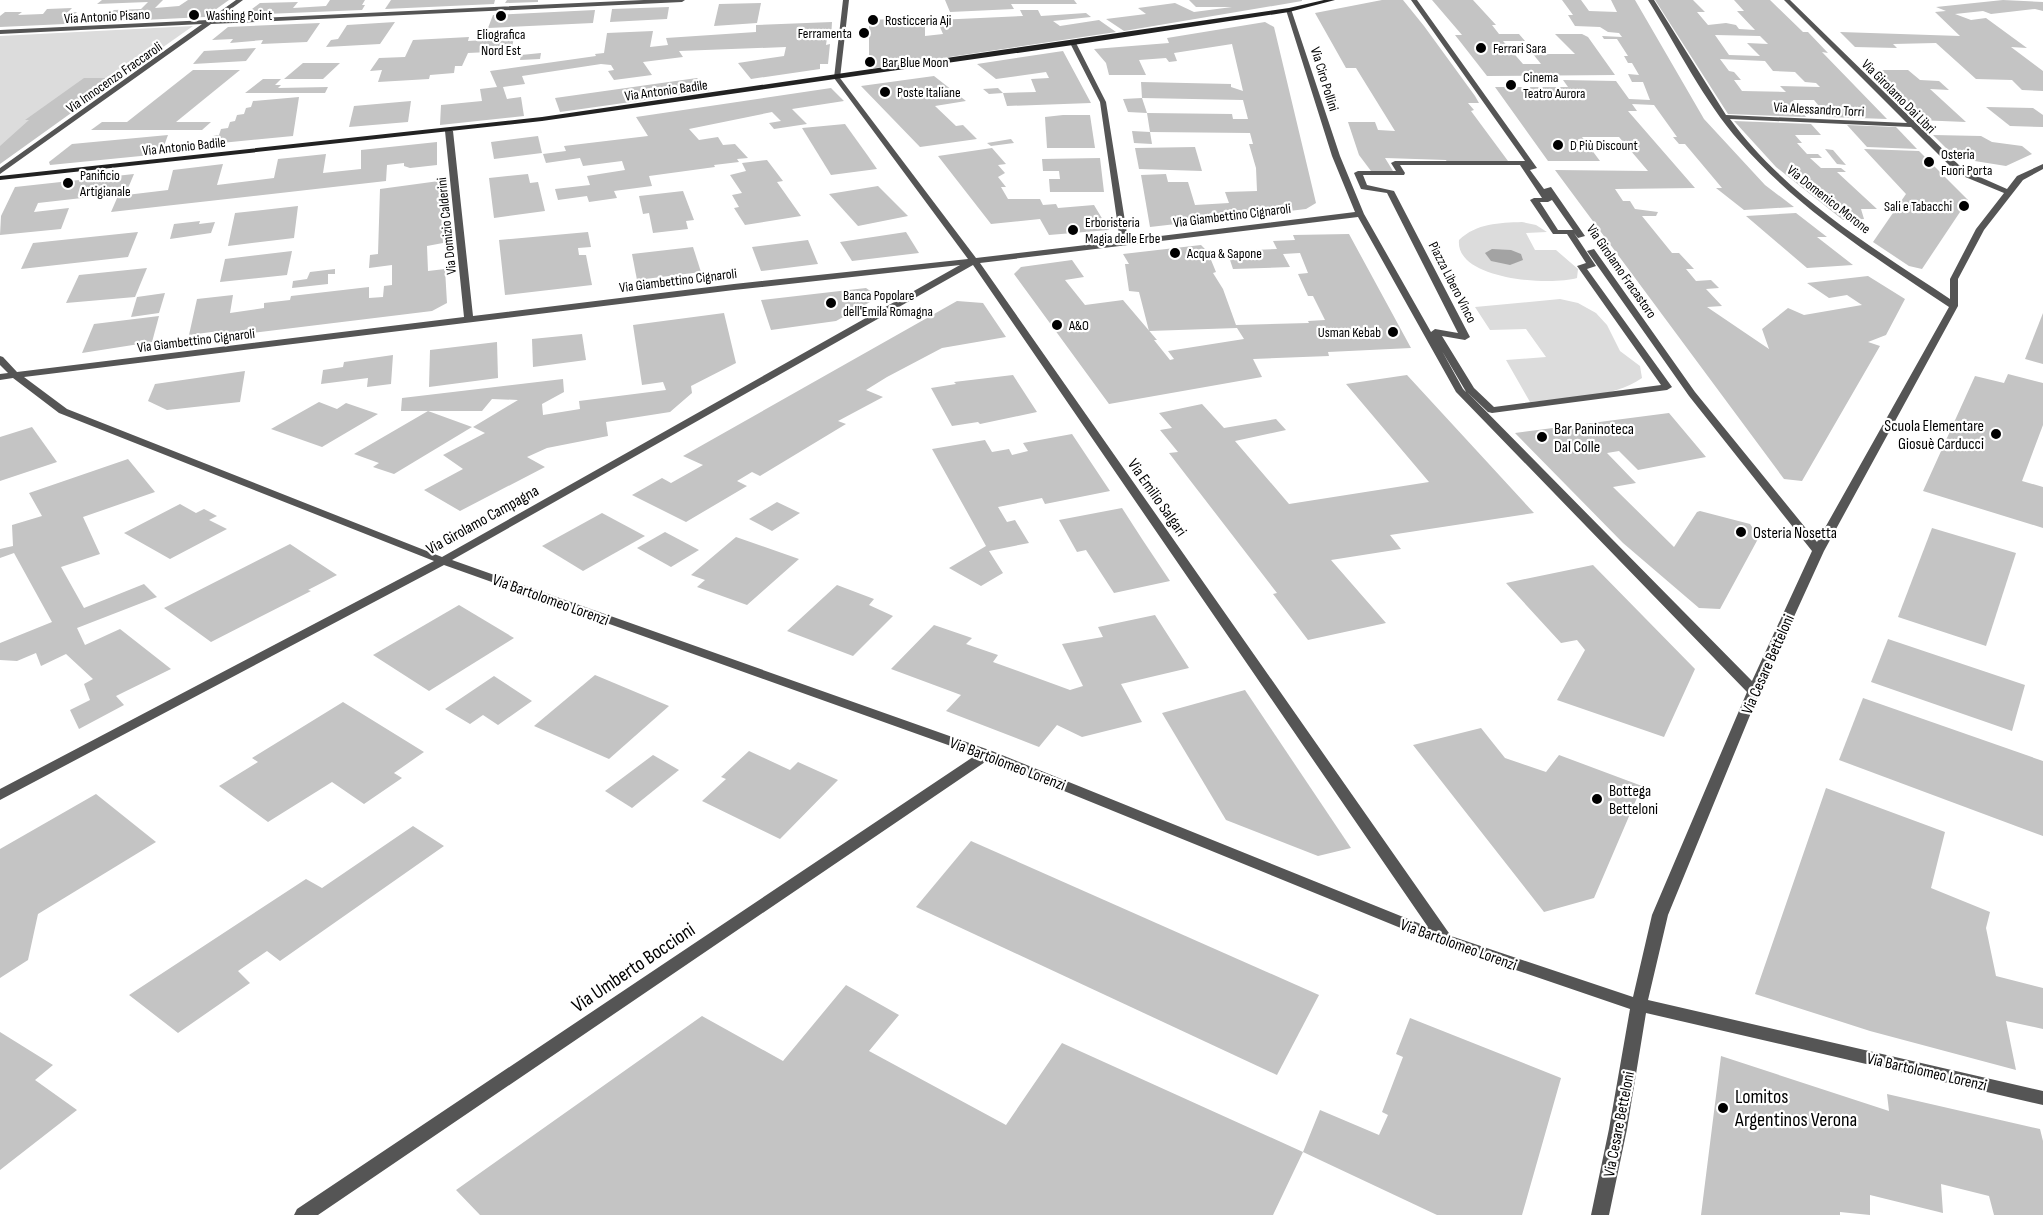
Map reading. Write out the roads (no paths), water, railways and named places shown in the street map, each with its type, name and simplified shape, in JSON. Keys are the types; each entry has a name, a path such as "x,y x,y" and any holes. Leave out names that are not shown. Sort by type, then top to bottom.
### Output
{"street":[{"name":"Via Innocenzo Fraccaroli","path":"0,172 240,0"},
{"name":"Via Antonio Pisano","path":"0,32 682,0"},
{"path":"837,78 846,0"},
{"name":"Via Antonio Badile","path":"0,177 449,131 837,78 1289,10 1332,0"},
{"name":"Via Girolamo Fracastoro","path":"1413,0 1692,394 1818,551"},
{"name":"Via Domenico Morone","path":"1651,0 1725,117 1788,187 1834,224 1954,306"},
{"name":"Via Girolamo Dai Libri","path":"1787,0 1960,172 2007,192"},
{"name":"Via Ciro Pollini","path":"1289,10 1336,156 1360,214"},
{"path":"1072,43 1103,102 1124,242"},
{"name":"Via Emilio Salgari","path":"837,78 974,261 1445,940"},
{"name":"Via Alessandro Torri","path":"1725,117 1911,125"},
{"name":"Via Domizio Calderini","path":"449,131 469,319"},
{"name":"Piazza Libero Vinco","path":"1395,163 1522,163 1548,200 1534,201 1556,232 1570,232 1592,266 1581,266 1667,387 1492,410 1470,390 1435,332 1465,337 1390,191 1364,188 1358,173 1401,172 1395,163"},
{"name":"Via Cesare Betteloni","path":"1600,1215 1618,1129 1639,1005 1660,915 1754,691 1818,551 1954,306 1954,279 1980,229 2020,178 2043,166"},
{"path":"1360,214 1458,390 1754,691"},
{"name":"Via Giambettino Cignaroli","path":"0,377 1360,214"},
{"name":"Via Girolamo Campagna","path":"0,795 443,561 974,261"},
{"name":"Via Bartolomeo Lorenzi","path":"0,359 15,375 63,411 443,561 987,754 1445,940 1639,1005 2043,1098"},
{"name":"Via Umberto Boccioni","path":"303,1215 987,754"}],"place":[{"name":"Washing Point","path":"194,15"},
{"name":"Eliografica Nord Est","path":"501,16"},
{"name":"Rosticceria Aji","path":"873,20"},
{"name":"Ferramenta","path":"864,33"},
{"name":"Ferrari Sara","path":"1481,48"},
{"name":"Bar Blue Moon","path":"870,62"},
{"name":"Cinema Teatro Aurora","path":"1511,85"},
{"name":"Poste Italiane","path":"885,92"},
{"name":"D Più Discount","path":"1558,145"},
{"name":"Osteria Fuori Porta","path":"1929,162"},
{"name":"Panificio Artigianale","path":"68,183"},
{"name":"Sali e Tabacchi","path":"1964,206"},
{"name":"Erboristeria Magia delle Erbe","path":"1073,230"},
{"name":"Acqua & Sapone","path":"1175,253"},
{"name":"Banca Popolare dell'Emila Romagna","path":"831,303"},
{"name":"A&O","path":"1057,325"},
{"name":"Usman Kebab","path":"1393,332"},
{"name":"Scuola Elementare Giosuè Carducci","path":"1996,434"},
{"name":"Bar Paninoteca Dal Colle","path":"1542,437"},
{"name":"Osteria Nosetta","path":"1741,532"},
{"name":"Bottega Betteloni","path":"1597,799"},
{"name":"Lomitos Argentinos Verona","path":"1723,1108"}]}
